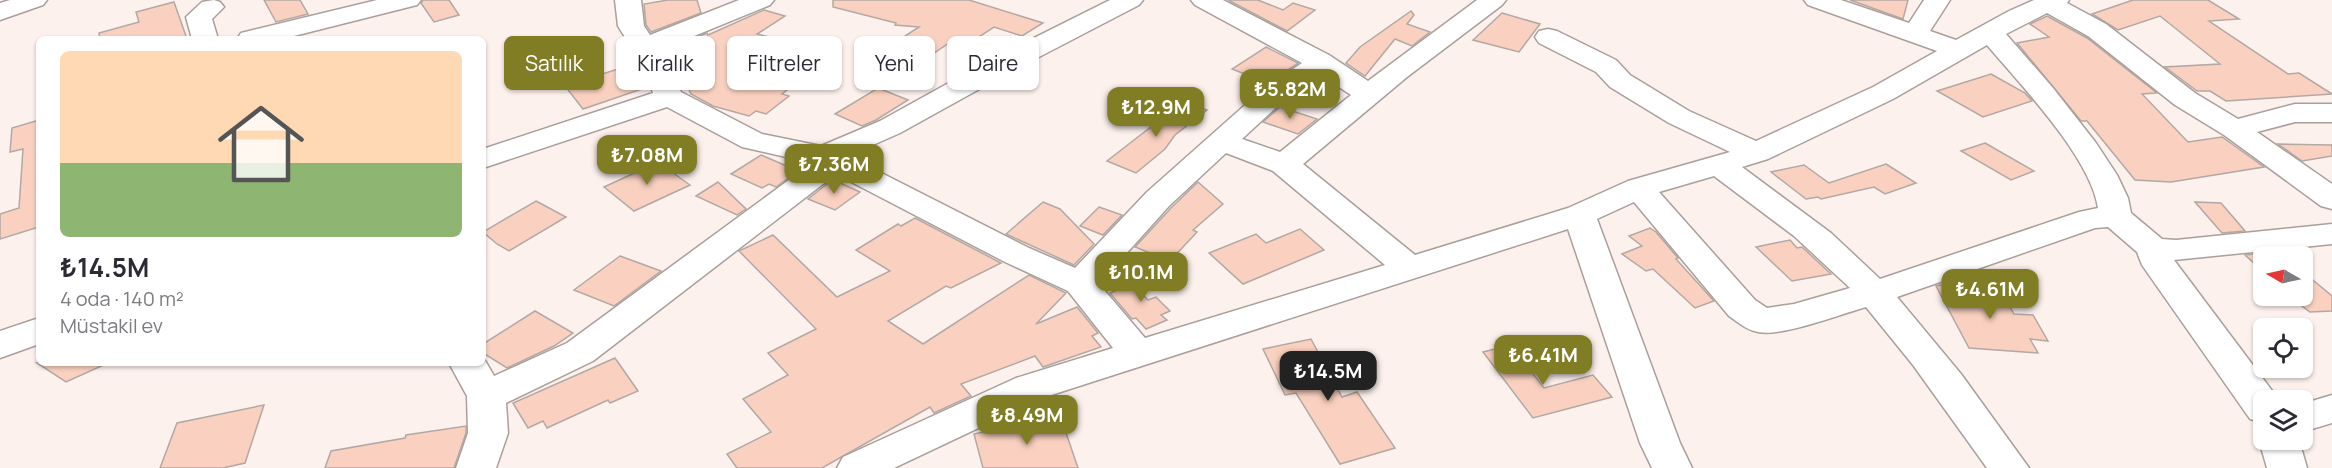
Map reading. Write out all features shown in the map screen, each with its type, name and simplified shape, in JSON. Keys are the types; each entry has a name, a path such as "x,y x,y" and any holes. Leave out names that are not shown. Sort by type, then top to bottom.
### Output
{"street":[{"path":"0,12 34,0"},
{"path":"200,17 236,0"},
{"path":"262,36 408,0"},
{"path":"628,0 631,26 637,36"},
{"path":"671,36 761,0"},
{"path":"486,396 580,352 828,159 1002,65 1130,0"},
{"path":"1204,0 1319,61 1369,94"},
{"path":"1284,164 1369,94 1492,0"},
{"path":"1817,0 1959,50"},
{"path":"1915,34 1937,0"},
{"path":"857,468 1029,388 1579,215 1640,188 1720,166 1757,153 1883,93 2018,16 2052,2 2097,30 2185,99 2234,129 2332,199"},
{"path":"1990,32 2043,93 2104,179 2116,206 2115,216"},
{"path":"1548,37 1606,66 1620,81 1679,117 1757,153"},
{"path":"1080,282 1158,199 1272,96 1310,70 1319,61"},
{"path":"666,90 669,97 753,141 828,159 1017,255 1080,282 1104,315 1138,354"},
{"path":"486,158 669,97"},
{"path":"2234,129 2289,113 2318,111 2332,113"},
{"path":"1223,142 1284,164 1410,268"},
{"path":"1720,166 1799,223 1833,252 1874,293 1916,340 2009,468"},
{"path":"1640,188 1742,308 1761,321 1795,316 1874,293 2090,219 2115,216 2153,249 2176,250 2332,234"},
{"path":"1579,215 1660,443 1672,468"},
{"path":"2153,249 2154,257 2253,394"},
{"path":"0,342 36,331"},
{"path":"470,366 486,396 488,433 476,468"},
{"path":"2313,414 2332,409"},
{"path":"2282,450 2287,468"}],"building":[{"path":"264,0 300,0 308,14 276,22"},
{"path":"423,0 449,0 459,15 434,22 421,3"},
{"path":"668,0 697,0 701,13 651,32 646,25 644,4"},
{"path":"833,0 969,0 1043,23 1022,36 994,27 980,36 947,36 947,44 935,52 935,36 905,36 919,27 895,25 896,23 833,7"},
{"path":"1228,0 1258,0 1283,10 1293,3 1315,10 1287,31"},
{"path":"1850,0 1908,0 1903,19"},
{"path":"2133,0 2208,0 2239,19 2209,21 2288,74 2299,73 2332,94 2226,101 2210,91 2197,91 2165,67 2220,64 2160,16 2118,30 2092,14"},
{"path":"174,2 186,36 100,36 99,33 139,22 136,12"},
{"path":"764,10 785,16 757,34 765,36 727,36 727,90 787,90 782,94 789,96 766,114 756,111 749,116 713,106 691,94 689,90 715,90 715,36 700,36 707,33 708,35"},
{"path":"1411,11 1414,15 1407,24 1430,32 1412,46 1395,39 1365,76 1346,63 1360,47"},
{"path":"1502,13 1540,24 1519,52 1473,40"},
{"path":"2047,16 2087,38 2157,93 2142,94 2188,142 2222,137 2264,167 2171,182 2135,180 2087,121 2081,121 2017,43 2049,37 2030,24"},
{"path":"1266,47 1298,63 1268,83 1232,69"},
{"path":"616,70 616,90 639,90 583,109 568,90 604,90 604,73"},
{"path":"1991,74 2025,93 2032,101 1983,117 1937,91"},
{"path":"875,90 883,90 908,100 862,126 835,114"},
{"path":"1183,102 1207,110 1175,135 1165,149 1136,173 1107,161"},
{"path":"1280,107 1317,119 1298,134 1263,122"},
{"path":"36,121 36,228 0,239 0,214 19,208 23,149 10,152 12,128"},
{"path":"1985,143 2034,171 2011,180 1961,151"},
{"path":"2278,144 2332,145 2332,156 2302,161"},
{"path":"761,155 798,171 776,187 769,184 762,188 731,174"},
{"path":"658,162 690,185 634,211 604,187"},
{"path":"1886,164 1916,183 1885,194 1874,187 1821,199 1818,197 1806,199 1771,172 1804,165 1829,183"},
{"path":"832,180 860,192 835,210 808,199"},
{"path":"718,182 746,209 737,215 696,196"},
{"path":"1198,182 1223,204 1193,230 1197,232 1170,261 1135,247 1171,208"},
{"path":"536,201 566,217 509,251 486,235 486,230"},
{"path":"1043,202 1060,209 1094,244 1074,265 1006,234"},
{"path":"2195,202 2221,203 2245,231 2222,233"},
{"path":"1099,207 1122,215 1103,235 1080,226"},
{"path":"915,218 1001,263 951,288 946,286 888,321 923,344 1029,275 1066,293 1036,324 1077,307 1098,333 1092,336 1101,347 1043,367 1035,356 961,384 971,396 934,413 930,407 822,468 737,468 727,454 771,432 743,399 788,375 768,353 816,329 739,251 773,235 837,297 890,271 856,250 898,224 901,226"},
{"path":"1650,228 1656,232 1678,258 1676,259 1714,301 1695,308 1653,269 1646,271 1622,254 1642,246 1629,236"},
{"path":"1300,229 1324,250 1243,284 1209,253 1256,234 1266,243"},
{"path":"1790,240 1797,248 1802,247 1831,274 1792,281 1756,247"},
{"path":"2253,254 2253,262 2245,255"},
{"path":"620,256 661,271 614,306 574,290"},
{"path":"1160,272 1141,293 1148,300 1156,297 1170,311 1161,315 1167,320 1146,329 1136,318 1132,319 1110,293"},
{"path":"2313,280 2332,296 2332,311 2310,312 2302,306 2313,306"},
{"path":"1936,286 2000,289 2014,314 2033,315 2048,341 2030,339 2038,353 1969,348"},
{"path":"535,311 573,333 554,346 507,368 486,355 486,342"},
{"path":"1311,339 1342,397 1357,392 1395,448 1340,464 1296,393 1285,395 1263,349"},
{"path":"1511,345 1544,388 1593,375 1612,397 1533,418 1483,352"},
{"path":"615,358 638,391 610,403 608,400 547,428 543,421 528,428 513,403"},
{"path":"42,366 101,366 66,382"},
{"path":"264,405 245,463 223,468 160,468 177,423"},
{"path":"1060,415 1078,468 983,468 974,434"},
{"path":"466,426 466,433 454,468 325,468 331,451 405,438 406,435"}]}
